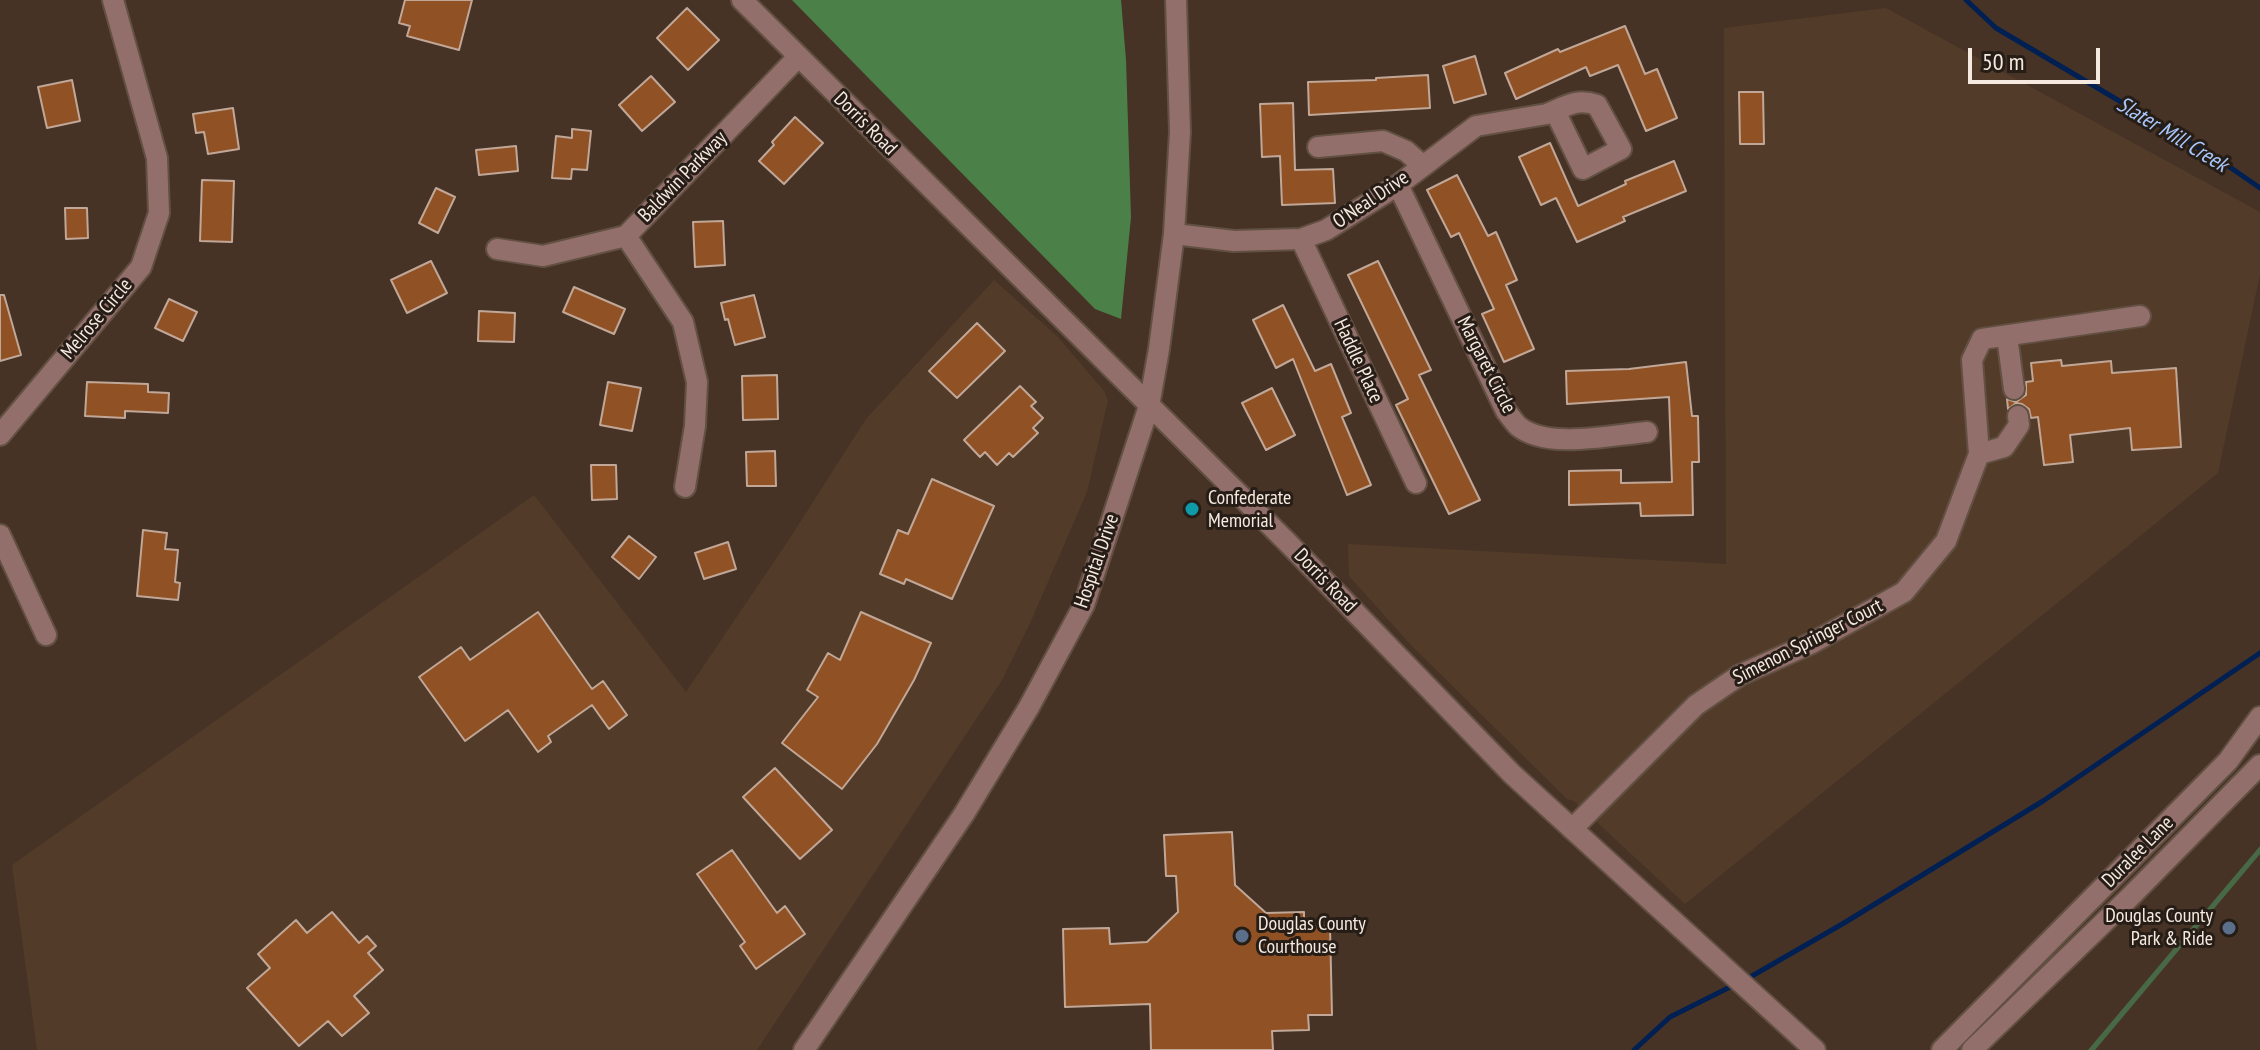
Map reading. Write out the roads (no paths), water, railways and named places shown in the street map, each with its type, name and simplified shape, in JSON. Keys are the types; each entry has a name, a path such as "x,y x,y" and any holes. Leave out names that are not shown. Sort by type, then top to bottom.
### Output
{"street":[{"name":"Melrose Circle","path":"0,435 141,267 159,213 157,158 113,0"},
{"name":"Dorris Road","path":"742,0 1288,543 1512,774 1815,1050"},
{"name":"Hospital Drive","path":"804,1050 964,814 1029,707 1084,605 1149,406 1174,234 1180,132 1176,0"},
{"name":"Baldwin Parkway","path":"497,249 543,256 626,236 798,57"},
{"name":"O'Neal Drive","path":"1174,234 1234,241 1301,239 1326,230 1398,185 1476,126 1555,111"},
{"path":"1318,147 1383,141 1406,151 1422,165"},
{"name":"Margaret Circle","path":"1398,185 1506,411 1520,427 1545,437 1568,439 1647,432"},
{"path":"626,236 683,322 697,382 695,426 685,487"},
{"name":"Haddle Place","path":"1301,239 1416,483"},
{"name":"Simenon Springer Court","path":"1572,829 1696,705 1740,675 1812,643 1904,592 1946,541 1979,454 1972,360 1982,339 2140,316"},
{"path":"2007,336 2014,389"},
{"path":"1979,454 2004,447 2019,425 2018,416"},
{"path":"0,535 46,635"},
{"name":"Duralee Lane","path":"1942,1050 2228,761 2260,717"},
{"name":"Duralee Lane","path":"1972,1050 2260,765"}],"waterway":[{"name":"Slater Mill Creek","path":"1966,0 1996,28 2221,161 2260,188"},
{"path":"1745,980 2043,801 2260,653"},
{"path":"1634,1050 1670,1017 1736,984"}],"place":[{"name":"Confederate Memorial","path":"1192,509"},
{"name":"Douglas County Park & Ride","path":"2229,928"},
{"name":"Douglas County Courthouse","path":"1242,936"}]}
